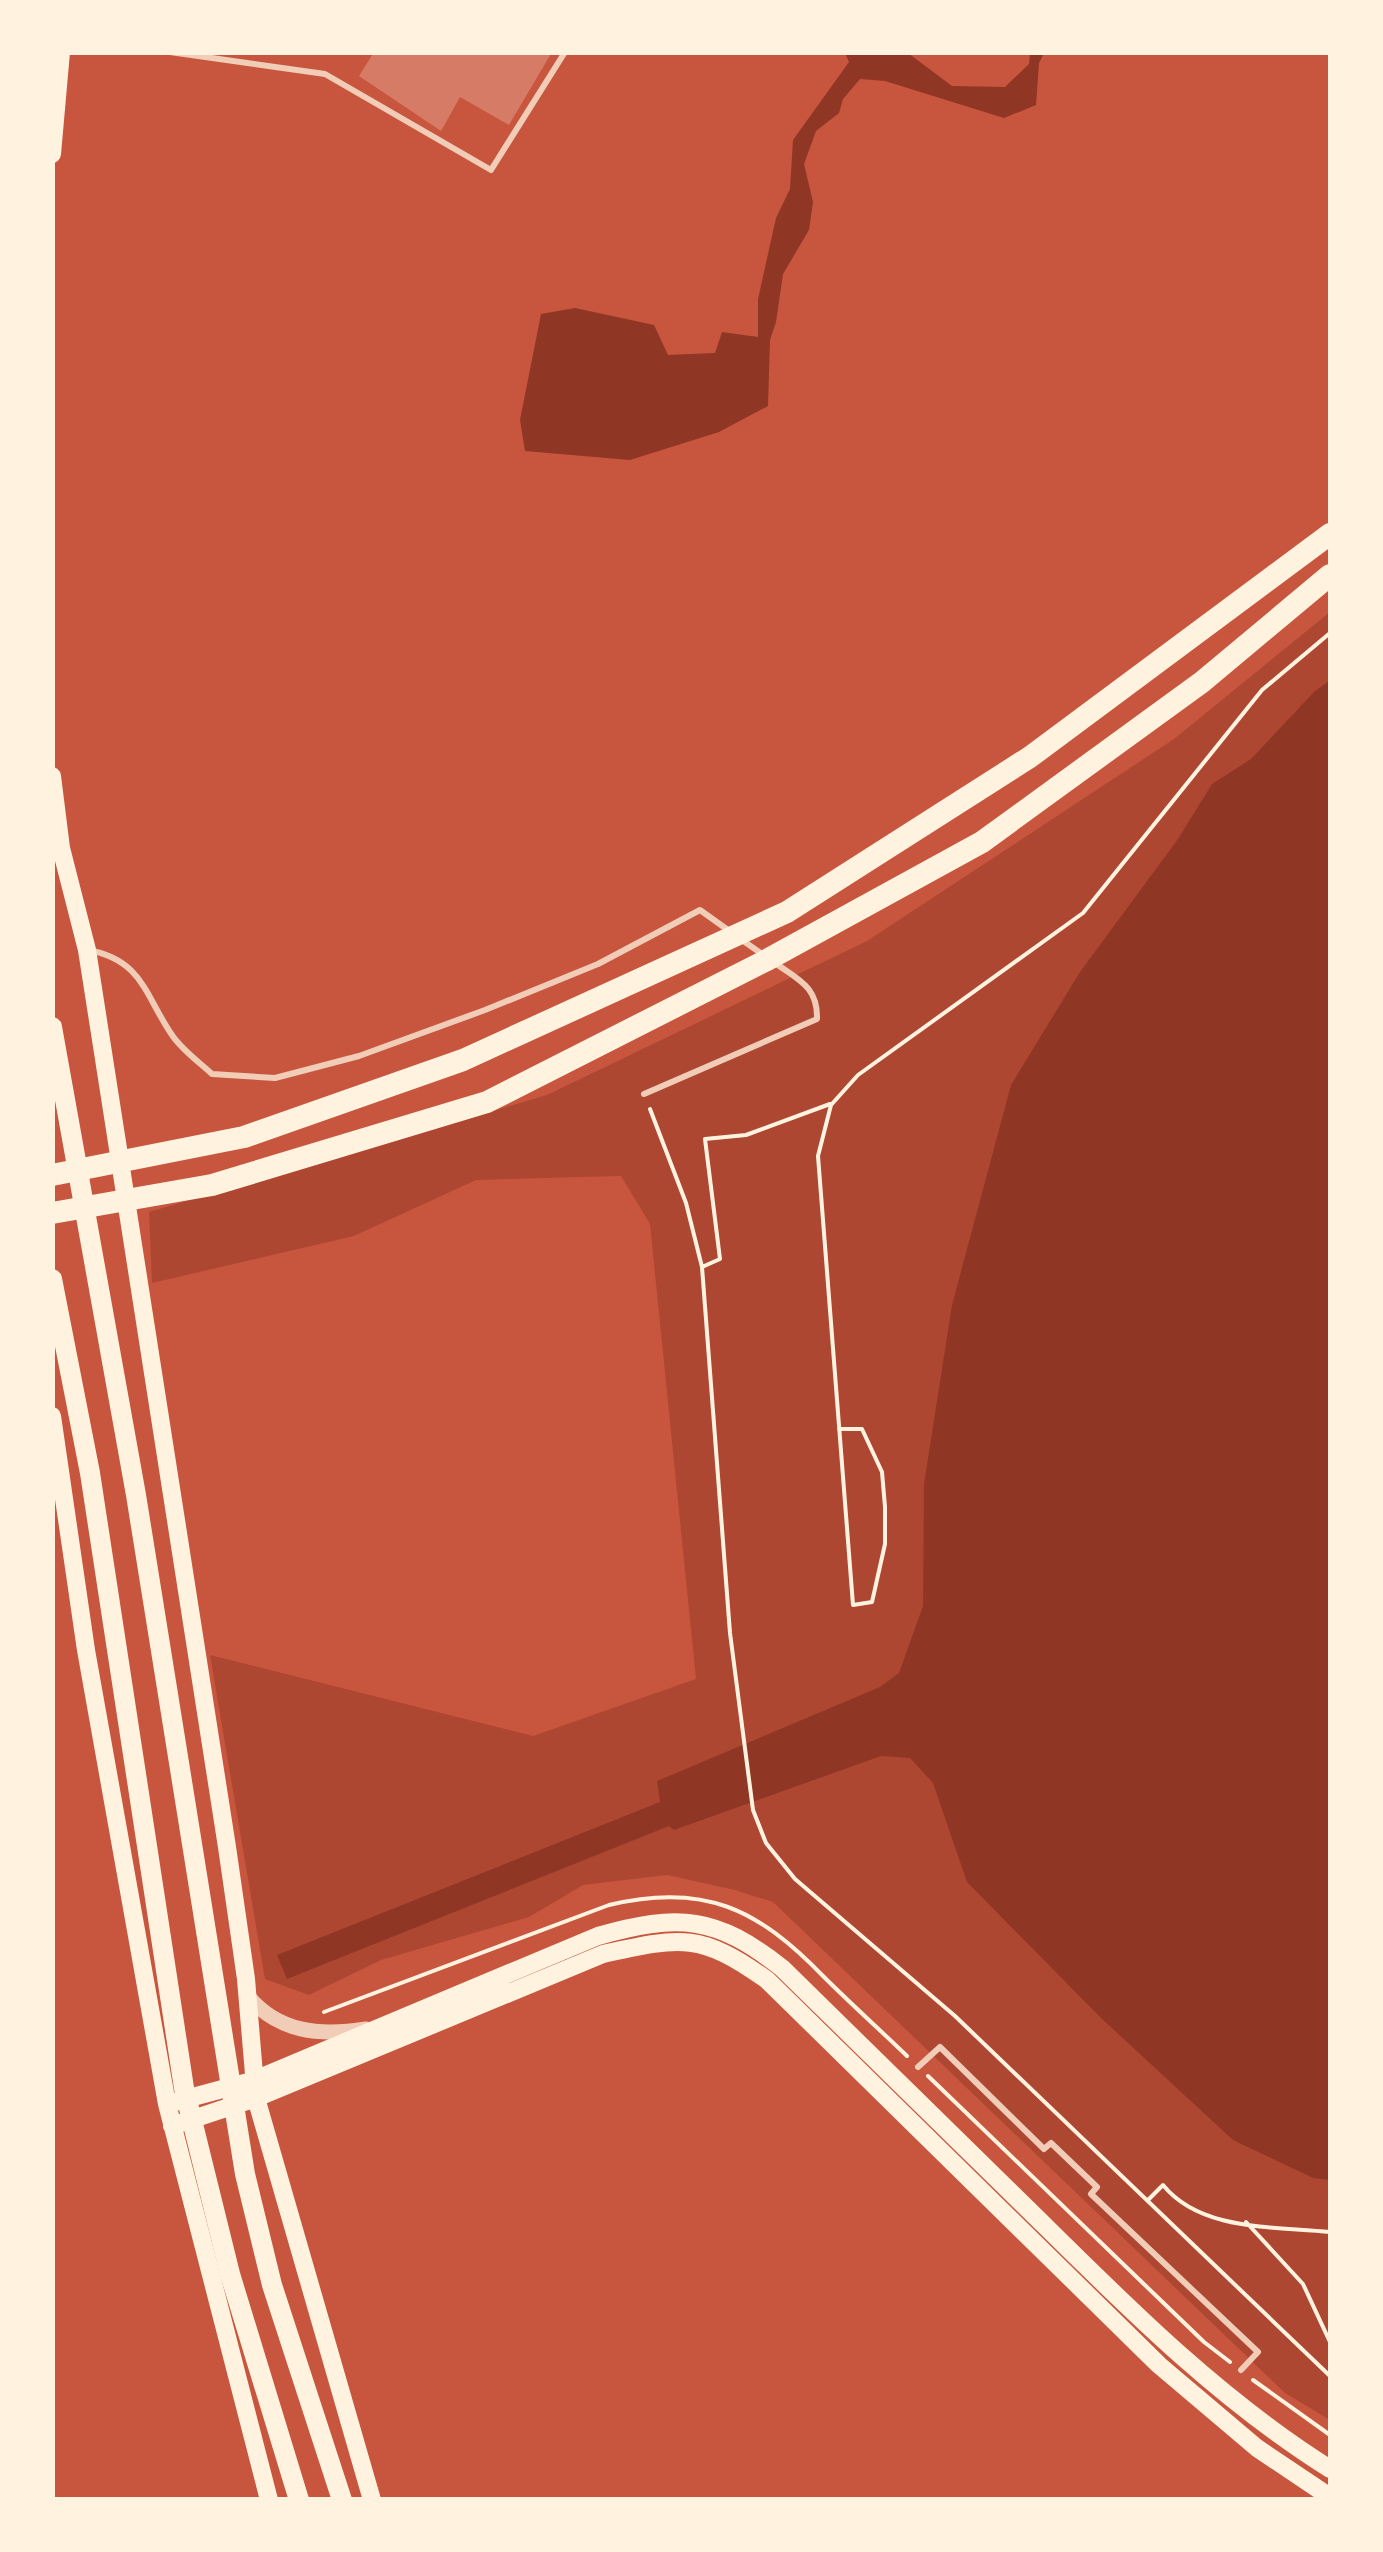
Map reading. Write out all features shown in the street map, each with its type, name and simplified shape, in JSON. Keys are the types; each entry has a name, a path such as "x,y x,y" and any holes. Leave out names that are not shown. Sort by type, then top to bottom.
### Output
{"highway":[{"path":"52,1175 244,1137 463,1060 786,912 1030,757 1330,534"},
{"path":"52,1214 212,1185 487,1102 765,961 982,842 1202,682 1330,574"},
{"path":"52,1027 136,1495 245,2174 272,2285 342,2500"},
{"path":"52,1280 90,1473 184,2088 230,2274 299,2500"}],"main road":[{"path":"52,154 61,52"},
{"path":"52,776 61,848 87,950 227,1847 254,2090 372,2500"},
{"path":"52,1416 86,1650 167,2104 269,2500"},
{"path":"172,2126 385,2026 598,1936 641,1924 698,1922 747,1940 782,1968 1131,2311 1230,2398 1330,2469"},
{"path":"167,2104 254,2090 603,1954 651,1943 700,1942 732,1956 766,1980 1159,2365 1257,2448 1330,2497"}],"street":[{"path":"246,1995 261,2013 305,2030 346,2032 385,2026"}],"lane":[{"path":"170,52 325,74 491,170 565,52"},
{"path":"87,950 110,954 128,966 148,990 173,1037 212,1074 274,1078 359,1056 598,964 700,910 806,986 818,1002 817,1019 644,1094"},
{"path":"918,2067 940,2047 1044,2149 1050,2143 1097,2188 1091,2194 1258,2352 1241,2370"}],"path":[{"path":"839,1429 862,1429 882,1472 885,1544 872,1602 852,1605 818,1156 834,1102 858,1075 1082,913 1262,690 1330,633"},
{"path":"644,1094 686,1203 702,1267 730,1633 753,1810 766,1844 795,1879 955,2016 1330,2376"},
{"path":"702,1267 720,1259 705,1139 746,1135 834,1102"},
{"path":"311,2011 324,2012 609,1904 675,1896 724,1906 775,1930 801,1951 1204,2342 1330,2435"},
{"path":"1148,2201 1163,2185 1171,2196 1197,2213 1330,2232"},
{"path":"1246,2222 1303,2284 1330,2342"}],"shaded area":[{"path":"845,53 908,53 952,86 1005,87 1029,64 1030,53 1044,53 1039,63 1036,105 1004,118 885,81 860,79 843,99 839,113 816,131 804,164 813,202 809,230 783,274 770,340 768,406 719,432 630,460 525,451 520,420 541,314 575,308 654,325 668,355 715,353 722,332 758,337 758,299 776,218 790,189 793,140 849,62"},
{"path":"1330,612 1330,2420 1285,2393 773,1902 667,1875 583,1885 529,1917 381,1960 309,1995 265,1979 210,1655 533,1736 696,1679 650,1224 621,1176 476,1180 354,1236 152,1283 149,1212 547,1095 867,941 1174,739"},
{"path":"1330,680 1330,2180 1313,2178 1233,2140 1101,2018 967,1882 933,1783 910,1758 881,1756 674,1830 669,1826 287,1979 277,1955 660,1802 657,1781 880,1687 899,1673 923,1606 924,1484 952,1305 1011,1085 1080,972 1178,839 1212,784 1251,759"}],"building":[{"path":"374,52 552,52 509,125 460,97 441,131 359,76"}]}
